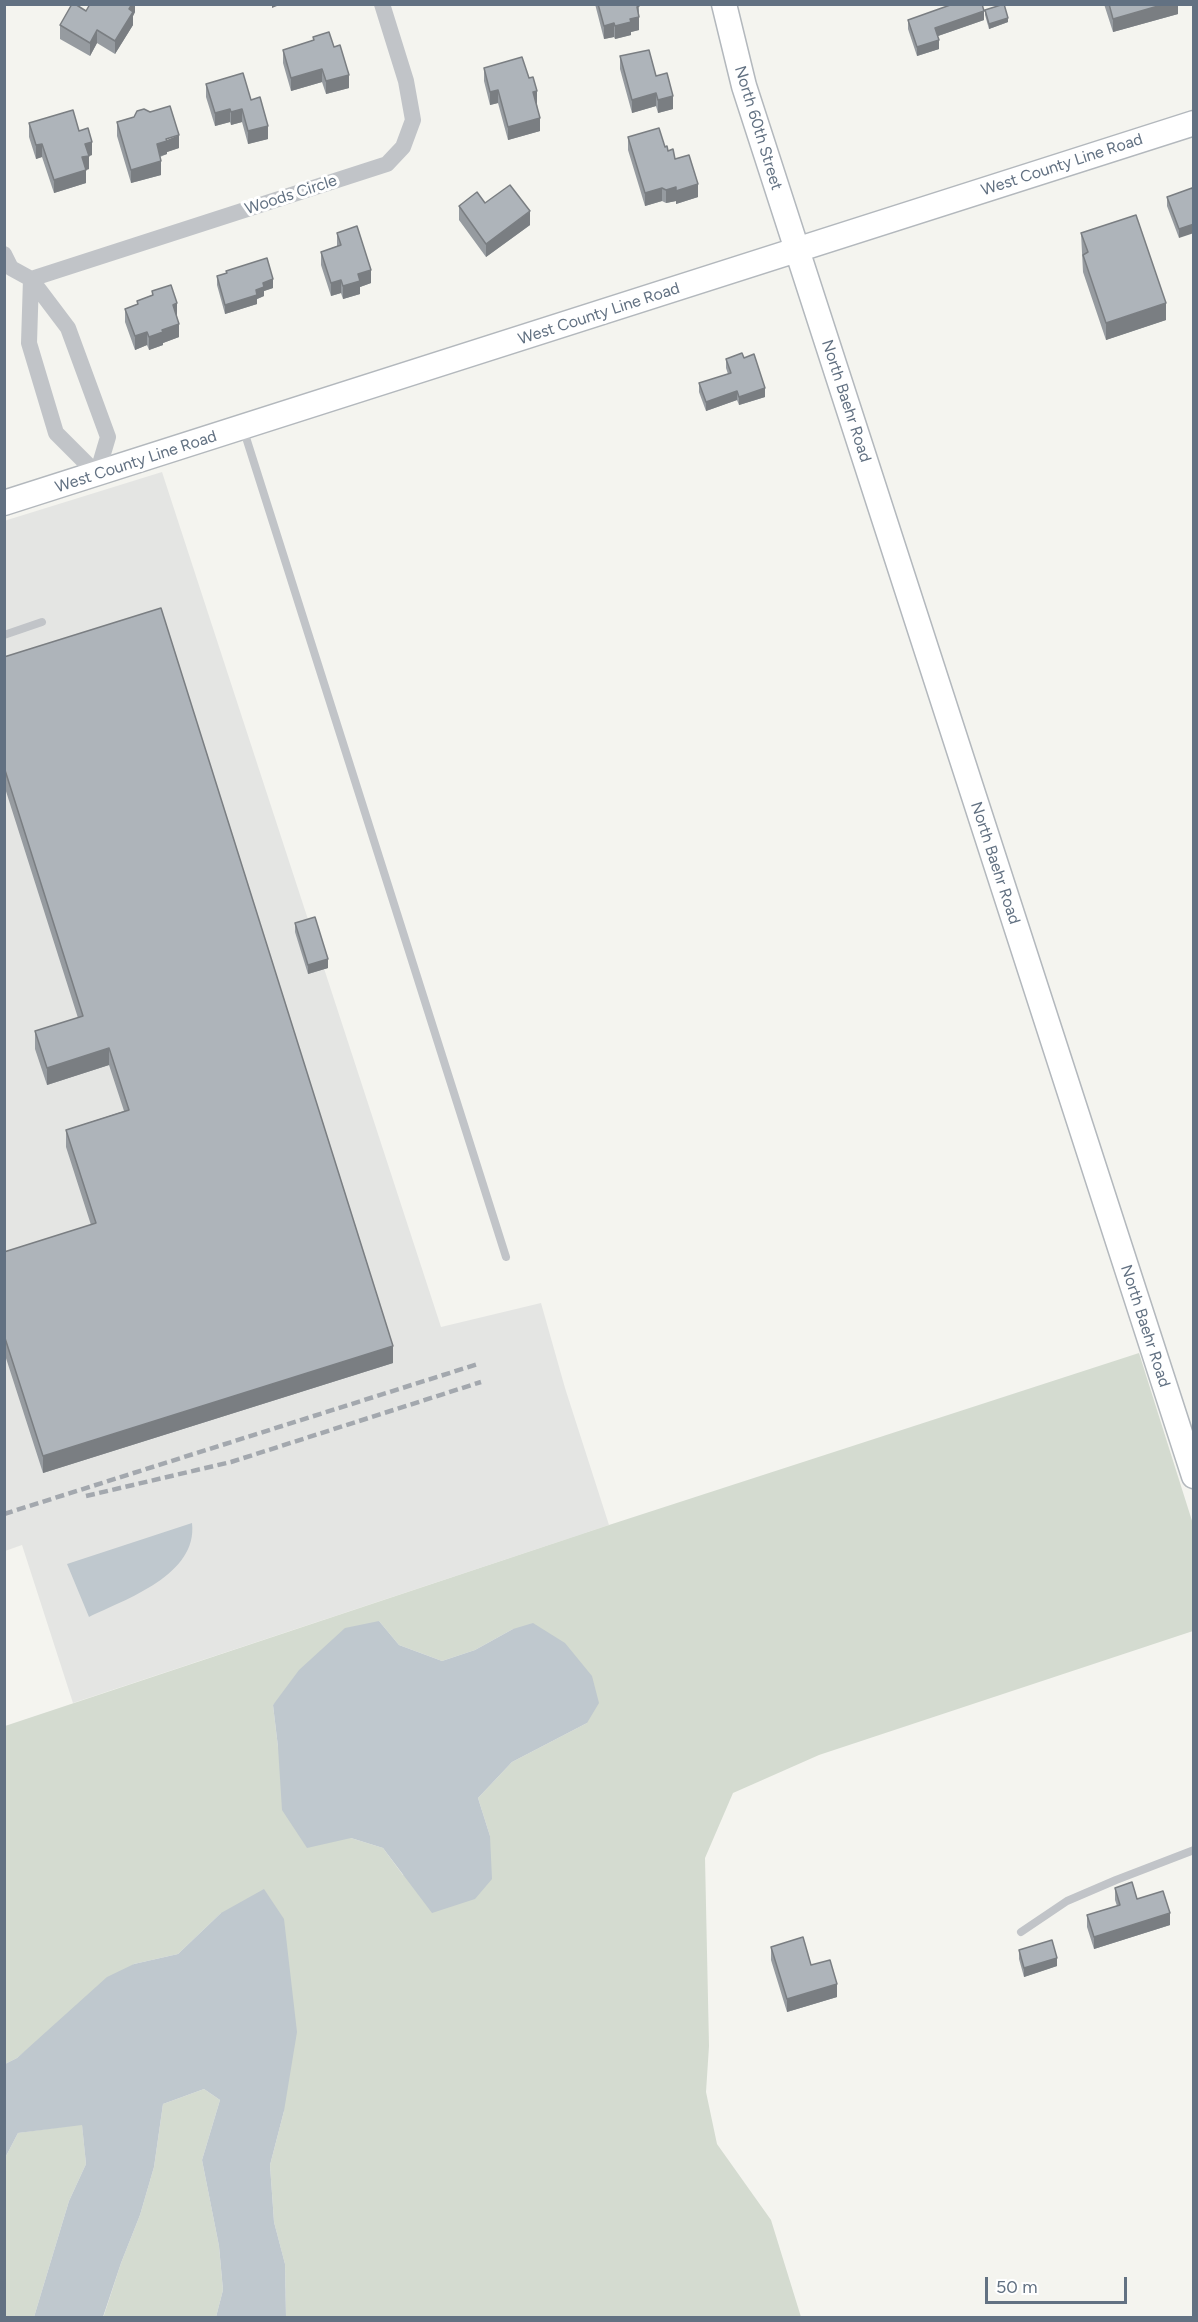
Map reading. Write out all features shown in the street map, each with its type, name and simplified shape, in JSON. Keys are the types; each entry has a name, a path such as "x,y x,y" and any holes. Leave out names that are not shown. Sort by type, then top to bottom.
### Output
{"street":[{"name":"Woods Circle","path":"31,279 387,164 403,147 413,120 406,81 382,4"},
{"name":"North 60th Street","path":"724,4 744,86 797,250"},
{"name":"West County Line Road","path":"4,504 1194,123"},
{"name":"North Baehr Road","path":"797,250 1194,1476"},
{"path":"4,254 10,268 31,279 68,328 108,437 97,474 56,433 29,343 31,279"}],"lane":[{"path":"243,428 506,1257"},
{"path":"4,635 42,622"},
{"path":"1021,1932 1067,1901 1194,1850"}],"shaded area":[{"path":"162,472 441,1327 541,1303 565,1388 609,1525 73,1703 22,1545 5,1551 4,521"},
{"path":"1139,1353 1193,1524 1193,1631 819,1755 733,1793 705,1858 709,2046 706,2092 717,2144 771,2220 801,2317 286,2317 285,2264 274,2222 270,2165 284,2111 221,1913 178,1954 134,1964 17,2058 5,2064 5,1726 609,1525","holes":["379,1621 399,1645 442,1661 475,1650 513,1629 587,1723 512,1762 478,1798 490,1836 403,1875 383,1848 351,1838 278,1747 273,1705"]},
{"path":"192,1523 191,1541 184,1557 172,1571 139,1593 89,1617 67,1564"},
{"path":"379,1621 399,1645 442,1661 475,1650 513,1629 533,1623 565,1643 592,1676 599,1703 587,1723 512,1762 478,1798 490,1836 492,1879 475,1899 432,1913 383,1848 351,1838 307,1848 282,1810 273,1705 299,1670 345,1628"},
{"path":"264,1889 284,1919 297,2032 284,2111 270,2165 274,2222 285,2264 286,2317 216,2317 223,2290 219,2246 202,2160 220,2100 204,2089 163,2104 154,2167 140,2215 103,2317 34,2317 69,2201 86,2164 82,2125 18,2133 5,2158 5,2064 17,2058 107,1977 134,1964 178,1954 221,1913"},
{"path":"204,2089 220,2100 202,2160 219,2246 223,2290 216,2317 103,2318 140,2215 154,2167 163,2104"},
{"path":"82,2124 86,2164 69,2201 34,2317 5,2318 5,2158 18,2133"}],"building":[{"path":"72,4 86,11 90,4 132,4 129,9 133,12 115,41 97,30 90,43 60,25"},
{"path":"598,4 639,4 637,7 639,17 630,19 631,22 604,26"},
{"path":"953,4 982,4 984,11 935,28 939,40 917,47 908,20"},
{"path":"1004,4 1008,18 989,24 985,10"},
{"path":"1109,4 1165,4 1113,19"},
{"path":"329,32 334,47 340,45 349,75 326,81 322,69 291,78 283,50 314,40 313,37"},
{"path":"649,50 656,76 667,73 673,96 658,100 656,93 632,100 620,56"},
{"path":"522,57 529,78 533,77 537,91 533,92 540,118 508,127 498,90 490,92 484,68"},
{"path":"243,73 251,100 260,97 268,126 248,131 242,109 215,113 206,84"},
{"path":"170,106 179,135 157,144 161,161 131,170 117,122 134,117 137,111 144,109 150,112"},
{"path":"73,110 79,131 88,128 92,142 85,144 89,156 82,157 86,170 54,180 42,144 36,145 29,123"},
{"path":"659,128 665,147 667,146 668,151 673,149 675,159 689,155 698,184 676,191 676,187 645,193 628,137"},
{"path":"510,185 530,211 486,244 459,206 477,192 485,203"},
{"path":"1192,188 1194,224 1179,229 1167,197"},
{"path":"1136,215 1166,303 1106,323 1083,255 1088,252 1081,233"},
{"path":"357,226 371,270 358,274 360,281 343,286 341,280 331,283 321,252 341,245 337,233"},
{"path":"267,258 273,279 263,283 264,287 256,290 257,295 225,305 217,276"},
{"path":"171,285 177,303 173,305 179,324 149,337 147,332 135,336 125,309 153,295 152,291"},
{"path":"742,353 744,358 754,354 765,388 739,397 737,391 706,402 699,383 731,373 726,359"},
{"path":"161,608 393,1346 43,1456 4,1335 4,1252 96,1223 66,1130 129,1110 109,1048 47,1068 35,1031 83,1016 4,767 4,657"},
{"path":"315,917 328,959 308,965 295,923"},
{"path":"1132,1882 1137,1899 1163,1891 1170,1913 1094,1937 1087,1915 1120,1905 1115,1888"},
{"path":"803,1937 811,1965 830,1960 837,1984 787,1999 771,1947"},
{"path":"1052,1940 1057,1958 1024,1968 1019,1950"}],"railway":[{"path":"4,1514 478,1364"},
{"path":"86,1496 231,1462 481,1382"}]}
